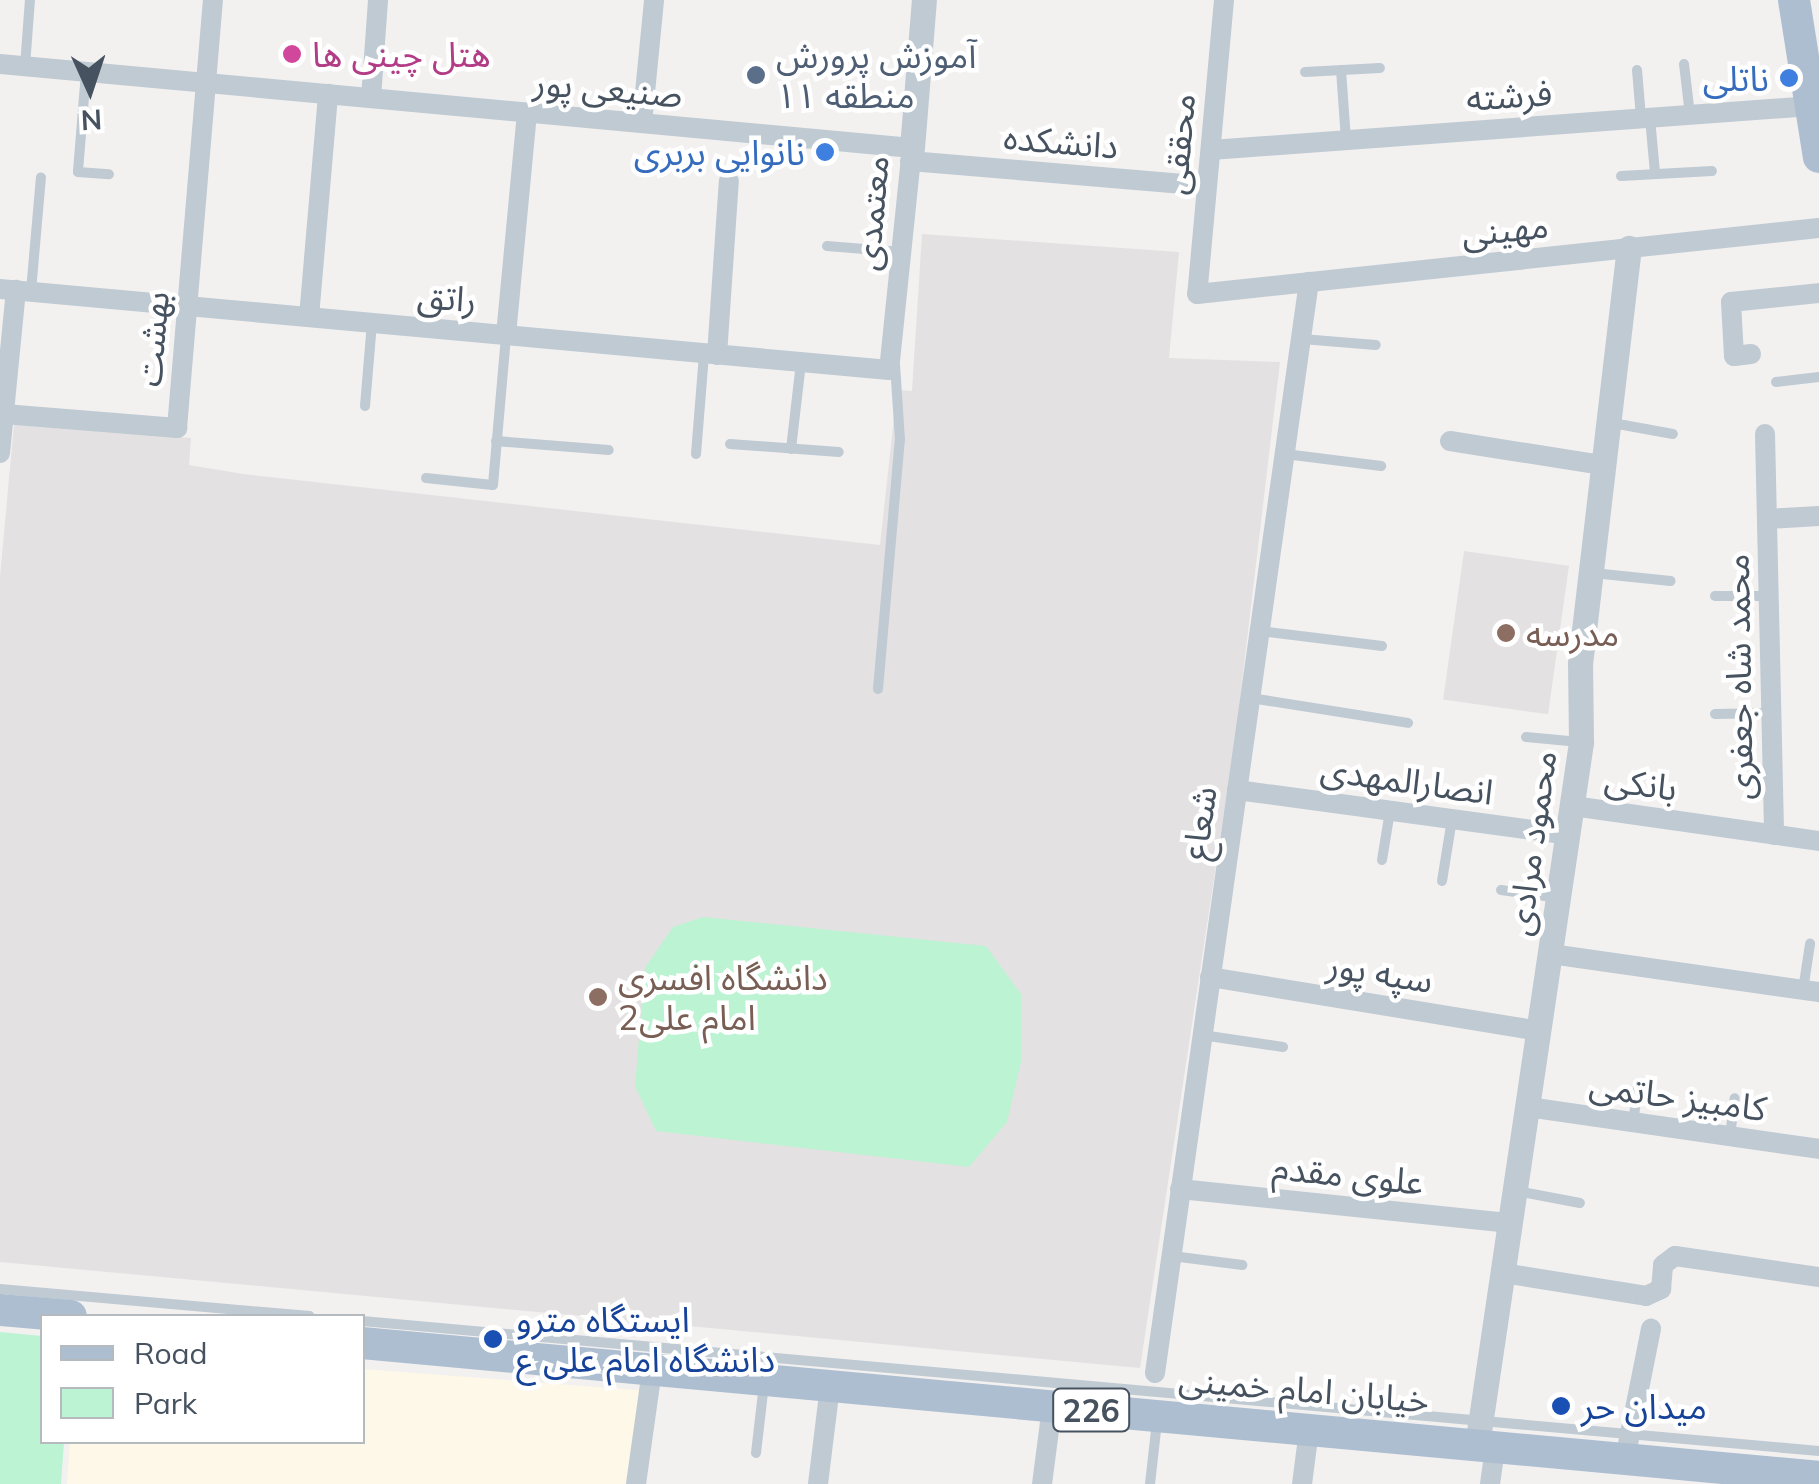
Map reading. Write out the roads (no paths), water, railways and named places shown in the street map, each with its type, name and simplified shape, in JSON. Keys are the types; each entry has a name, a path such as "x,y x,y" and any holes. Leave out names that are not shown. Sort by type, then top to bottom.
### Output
{"main road":[{"path":"1794,0 1819,157"},
{"path":"1816,0 1819,22"},
{"path":"0,1310 47,1314"},
{"name":"خیابان امام خمینی","path":"365,1343 1309,1430 1628,1447 1819,1477"}],"street":[{"name":"بهشت","path":"2,414 178,428 213,0"},
{"path":"371,98 378,0"},
{"path":"642,124 654,0"},
{"name":"معتمدی","path":"892,365 924,0"},
{"name":"محققی","path":"1197,294 1224,0"},
{"name":"صنیعی پور","path":"0,64 642,124 911,155"},
{"path":"309,317 328,94"},
{"name":"فرشته","path":"1210,150 1811,106"},
{"path":"506,335 527,113"},
{"name":"دانشکده","path":"911,155 1207,186"},
{"path":"711,354 729,181"},
{"name":"مهینی","path":"1197,294 1819,228"},
{"name":"محمود مرادی","path":"1484,1438 1503,1273 1581,742 1580,664 1629,248"},
{"name":"شعاع","path":"1155,1373 1309,282"},
{"path":"0,453 16,290"},
{"name":"راتق","path":"16,290 801,362 892,365"},
{"path":"1751,354 1734,356 1731,302 1819,293"},
{"name":"محمد شاه جعفری","path":"1766,434 1774,835"},
{"path":"1450,441 1601,465"},
{"name":"محمد شاه جعفری","path":"1767,518 1819,516"},
{"name":"انصارالمهدی","path":"1237,790 1569,835"},
{"name":"بانکی","path":"1572,806 1819,841"},
{"path":"1551,954 1811,991"},
{"name":"سپه پور","path":"1210,977 1539,1031"},
{"name":"کامبیز حاتمی","path":"1528,1107 1819,1149"},
{"name":"علوی مقدم","path":"1180,1189 1510,1223"},
{"path":"1503,1273 1646,1296 1661,1289 1663,1265 1675,1256 1819,1277"},
{"path":"1628,1447 1651,1329"},
{"path":"636,1484 652,1370"},
{"path":"818,1484 830,1386"},
{"path":"1042,1484 1052,1406"},
{"path":"1302,1484 1309,1430"},
{"path":"1484,1438 1490,1484"}],"lane":[{"path":"25,66 30,0"},
{"path":"1684,64 1690,114"},
{"path":"1305,72 1380,68"},
{"path":"1342,70 1346,140"},
{"path":"1637,70 1655,173"},
{"path":"86,72 78,172 109,174"},
{"path":"1621,176 1712,171"},
{"path":"16,290 41,177"},
{"path":"827,246 902,252"},
{"path":"365,406 372,323"},
{"path":"426,478 492,485 506,335"},
{"path":"1301,339 1376,345"},
{"path":"696,454 711,354"},
{"path":"791,449 801,362"},
{"path":"878,689 900,440 892,365"},
{"path":"1776,382 1819,377"},
{"path":"1606,422 1673,434"},
{"path":"496,441 608,450"},
{"path":"730,444 838,452"},
{"path":"1285,454 1381,466"},
{"path":"1590,572 1672,581"},
{"path":"1715,596 1769,596"},
{"path":"1260,631 1382,646"},
{"path":"1250,698 1408,722"},
{"path":"1715,714 1772,713"},
{"path":"1526,737 1581,742"},
{"path":"1382,860 1390,811"},
{"path":"1442,881 1452,819"},
{"path":"1501,890 1559,898"},
{"path":"1810,944 1811,991"},
{"path":"1202,1035 1283,1047"},
{"path":"1633,1122 1638,1082"},
{"path":"1730,1136 1735,1098"},
{"path":"1515,1191 1580,1203"},
{"path":"1171,1256 1242,1265"},
{"path":"0,1289 287,1314"},
{"path":"365,1321 1484,1438"},
{"path":"756,1453 764,1380"},
{"path":"1150,1484 1158,1416"},
{"path":"1628,1447 1819,1451"}],"place":[{"name":"هتل چینی ها","path":"292,54"},
{"name":"آموزش پرورش منطقه ۱۱","path":"756,75"},
{"name":"ناتلی","path":"1789,78"},
{"name":"نانوایی بربری","path":"825,152"},
{"name":"مدرسه","path":"1506,633"},
{"name":"دانشگاه افسری امام علی2","path":"598,997"},
{"name":"ایستگاه مترو دانشگاه امام علی ع","path":"493,1339"},
{"name":"میدان حر","path":"1561,1406"}]}
